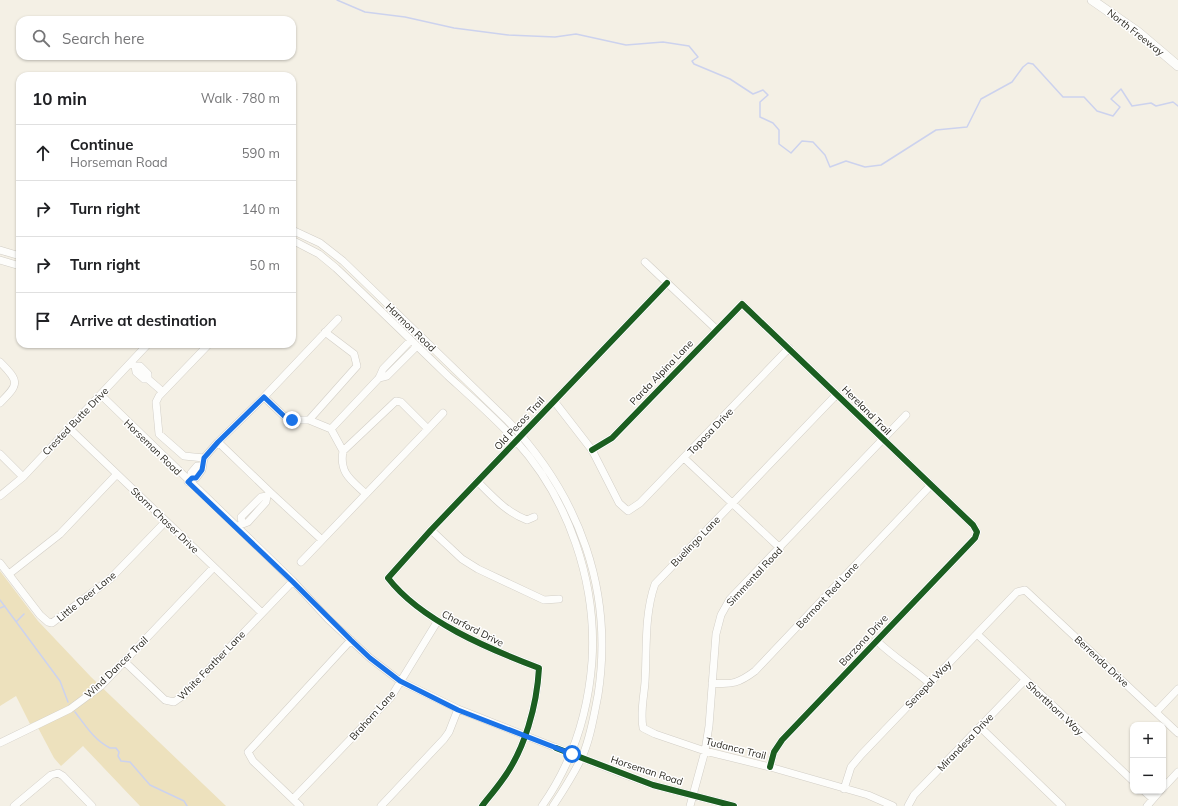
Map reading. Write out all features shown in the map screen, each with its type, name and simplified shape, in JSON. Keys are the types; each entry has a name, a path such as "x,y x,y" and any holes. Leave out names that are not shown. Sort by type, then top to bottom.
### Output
{"main road":[{"name":"North Freeway","path":"1092,0 1138,32 1178,66"}],"street":[{"name":"Harmon Road","path":"296,232 320,243 343,261 518,438"},
{"name":"Harmon Road","path":"296,242 319,254 336,268 417,346 518,438"},
{"path":"0,250 16,255"},
{"path":"0,260 16,265"},
{"path":"645,262 716,329"},
{"name":"Old Pecos Trail","path":"388,578 392,571 477,481 667,283"},
{"name":"Parda Alpina Lane","path":"592,450 612,438 716,329 742,304"},
{"name":"Hereland Trail","path":"742,304 837,394 883,441 973,525 977,532"},
{"path":"190,480 196,478 202,470 204,458 218,442 264,397 338,319"},
{"path":"309,420 357,366 354,354 325,332"},
{"path":"331,429 379,378 383,369 411,340"},
{"path":"379,378 387,376 417,346"},
{"name":"Crested Butte Drive","path":"0,496 23,476 133,364 145,348"},
{"path":"204,458 184,456 158,434 156,402 163,392 205,348"},
{"name":"Toposa Drive","path":"592,450 619,504 628,511 640,503 789,348"},
{"path":"0,362 12,374 16,384 15,388 0,403"},
{"path":"133,364 140,366 148,374 148,378 163,392"},
{"name":"Buelingo Lane","path":"643,728 642,718 649,600 655,584 837,394"},
{"name":"Horseman Road","path":"101,395 239,525 351,640 370,658 400,681 458,710 653,785 734,806"},
{"path":"264,397 284,416 292,420 309,420 331,429 343,451"},
{"path":"366,494 350,480 344,471 341,462 343,451 396,400 401,402 428,429"},
{"path":"554,400 592,450"},
{"path":"301,562 443,413"},
{"name":"Simmental Road","path":"690,806 705,751 716,634 721,615 730,599 883,441 906,415"},
{"name":"Storm Chaser Drive","path":"69,428 262,613"},
{"path":"518,438 550,486 578,548 587,583 592,619 591,678 585,712 572,754 542,806"},
{"path":"518,438 558,486 573,512 587,546 599,602 602,646 600,677 594,714 582,758 553,806"},
{"path":"218,442 268,494 322,540"},
{"path":"0,454 23,476"},
{"path":"684,458 780,548"},
{"path":"0,563 9,574 60,534 117,474"},
{"path":"477,481 494,499 515,515 527,520 534,517"},
{"name":"Bermont Red Lane","path":"712,684 727,685 742,682 755,671 930,485"},
{"path":"239,525 241,517 261,497 268,494"},
{"name":"Little Deer Lane","path":"9,574 40,615 48,622 52,623 110,579 166,521"},
{"path":"431,530 462,559 478,569 544,600 559,599"},
{"name":"Barzona Drive","path":"770,767 774,752 782,740 975,538 977,532"},
{"name":"Wind Dancer Trail","path":"0,743 70,709 101,686 214,567"},
{"name":"Charford Drive","path":"388,578 413,603 437,622 503,654 539,668 538,686 524,736"},
{"name":"White Feather Lane","path":"125,662 165,700 174,702 184,695 293,582"},
{"name":"Senepol Way","path":"844,789 851,767 1017,592 1025,590"},
{"name":"Berrenda Drive","path":"1025,590 1157,711 1178,733"},
{"name":"Brahorn Lane","path":"293,799 391,697 437,622"},
{"name":"Shortthorn Way","path":"977,634 1130,778"},
{"path":"300,806 253,761 248,752 351,640"},
{"path":"876,640 889,653 929,684"},
{"name":"Mirandesa Drive","path":"908,806 914,795 1025,680"},
{"path":"1157,711 1178,689"},
{"path":"380,806 444,739 458,710"},
{"path":"980,727 1059,805"},
{"name":"Tudanca Trail","path":"643,728 655,734 705,751 770,767 868,795 893,806"},
{"path":"482,806 503,779 513,763 524,736"},
{"path":"1166,785 1178,772"},
{"path":"14,806 51,775 58,774 64,776 92,806"},
{"path":"1147,794 1153,799"},
{"path":"1146,806 1157,794"}],"shaded area":[{"path":"0,571 38,621 91,677 226,806 140,806 83,746 61,766 54,758 35,722 30,724 16,696 0,706"}],"waterway":[{"path":"337,0 365,12 405,17 454,28 508,35 555,37 576,34 626,45 663,42 689,46 698,57 692,61 694,64 730,79 753,94 763,90 768,95 760,102 760,117 773,123 779,130 779,144 791,153 802,141 813,142 825,155 830,167 846,161 865,167 881,165 936,130 967,127 981,99 1012,82 1023,67 1028,63 1033,64 1063,97 1084,97 1097,111 1113,116 1120,107 1111,99 1121,89 1132,106 1151,103 1156,106 1173,102 1178,106"},
{"path":"0,600 60,681 68,702"},
{"path":"0,608 5,606"},
{"path":"17,621 24,614"},
{"path":"75,712 99,741 110,748 116,748 119,752 118,756 121,761 130,762 150,785 184,801 187,806"}],"cycle path":[{"path":"482,806 511,767 524,740 536,697 539,668 478,643 457,632 418,608 388,578 431,530 667,283"},
{"path":"592,450 612,438 742,304 973,525 977,532 975,538 782,740 774,752 770,767"},
{"path":"556,748 653,785 734,806"}],"route":[{"path":"292,420 284,416 264,397 218,442 204,458 202,470 196,478 192,478 188,482 293,582 328,619 370,658 400,681 458,710 572,754"}]}
